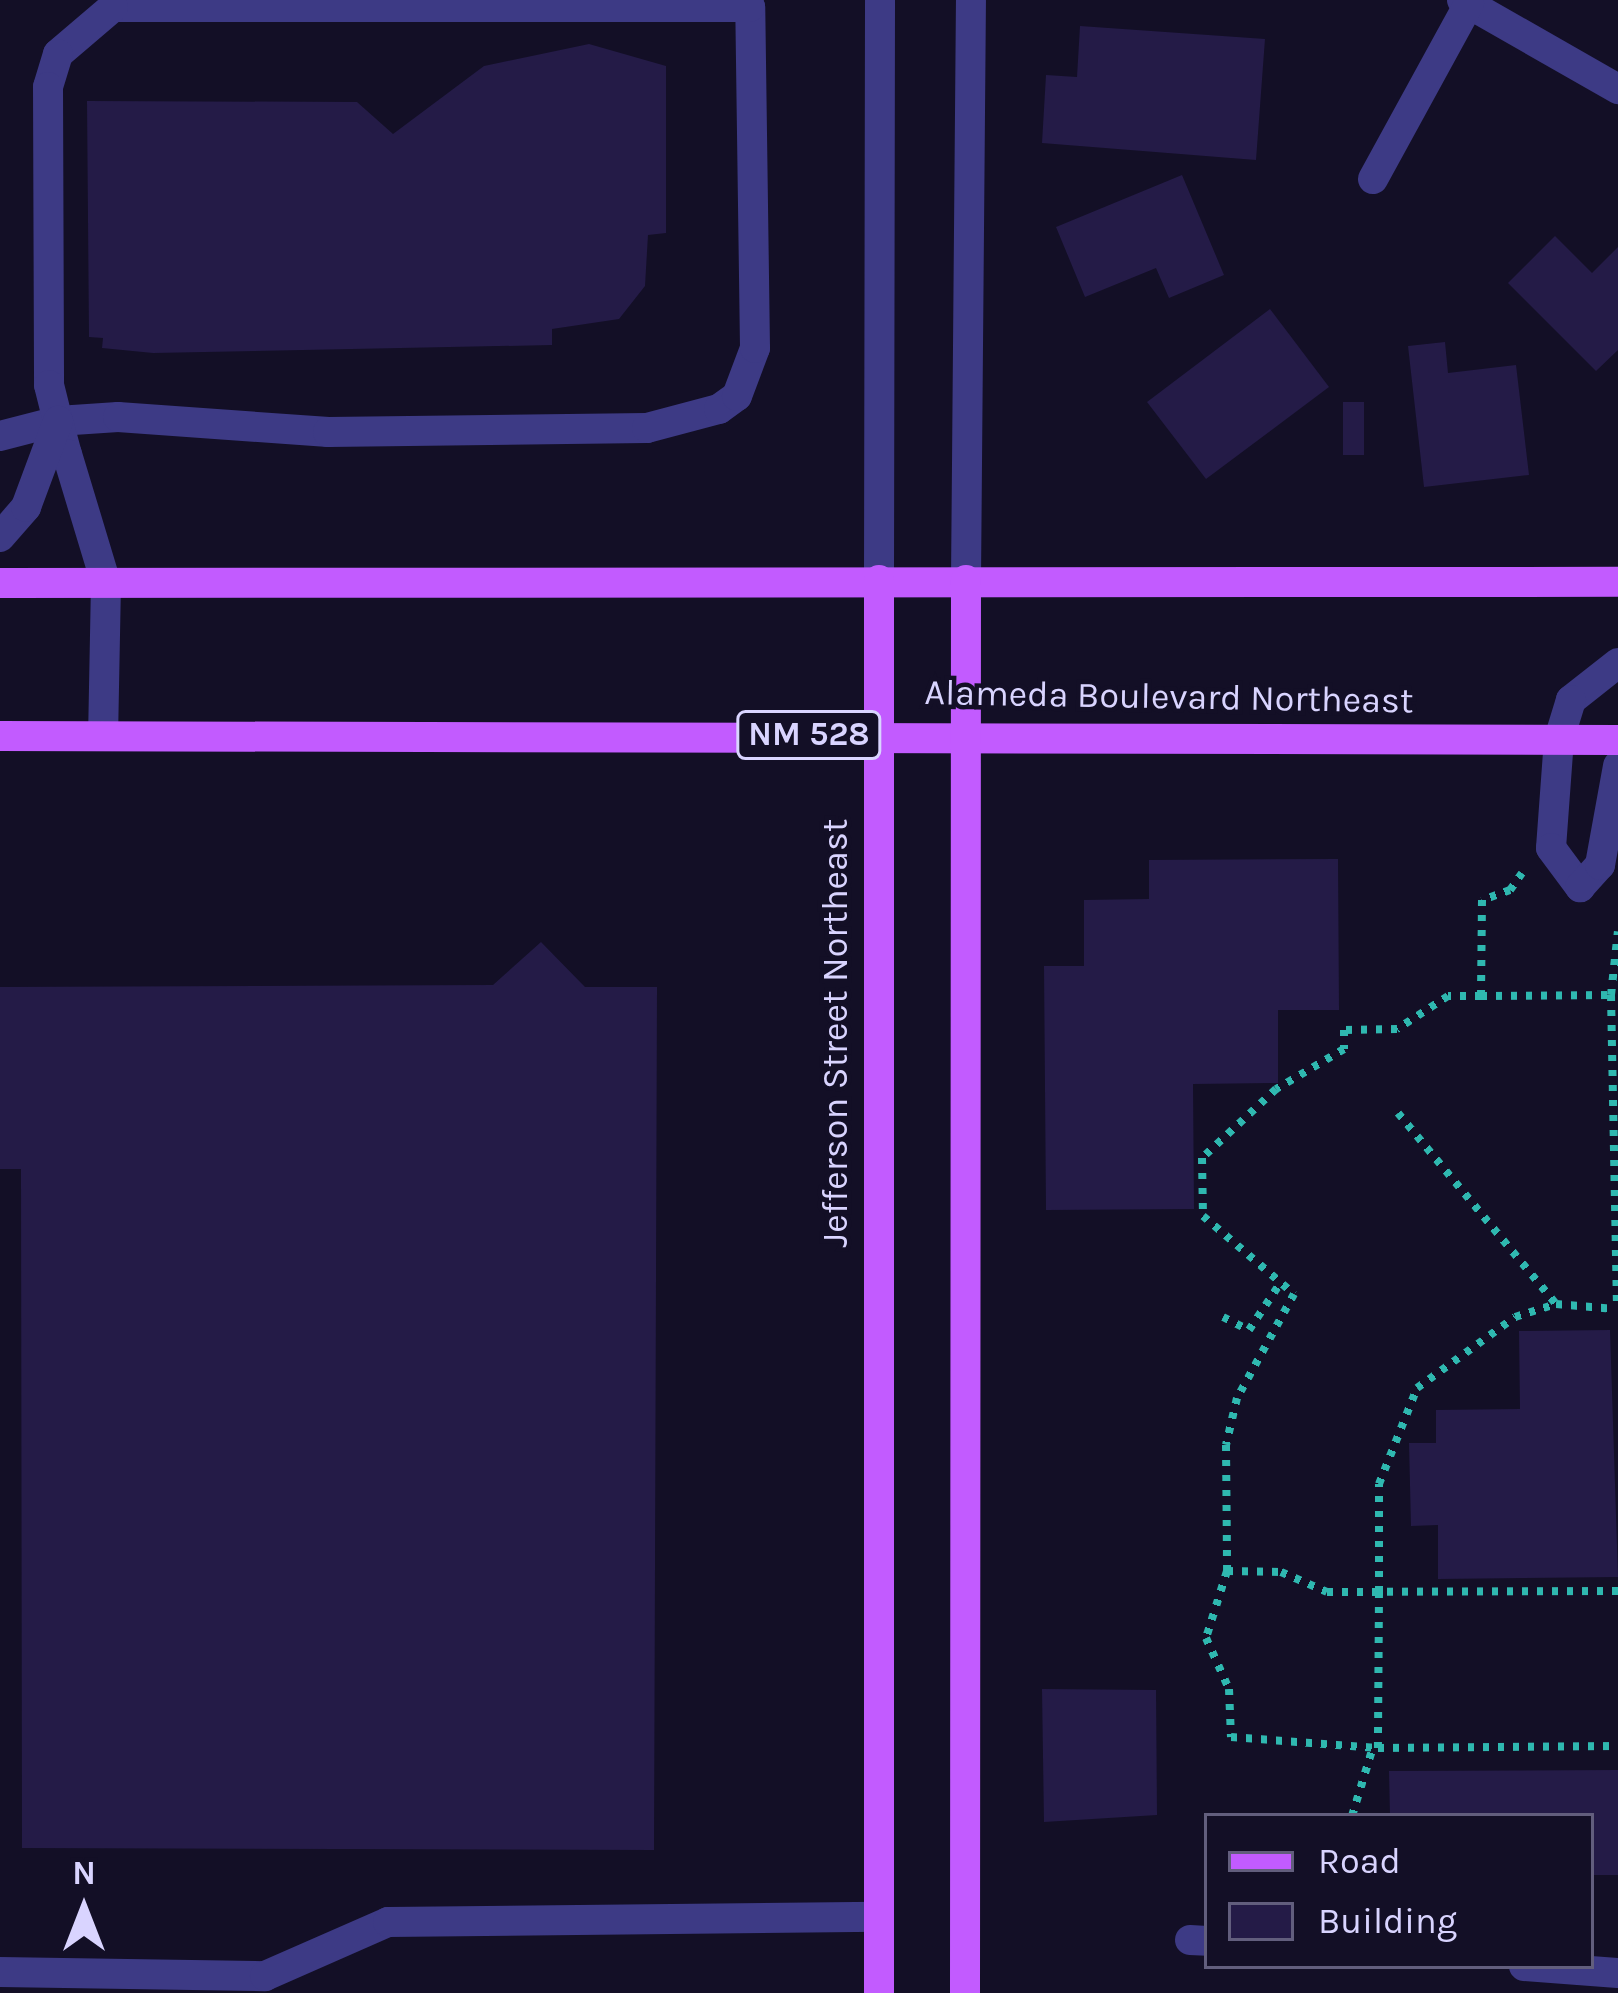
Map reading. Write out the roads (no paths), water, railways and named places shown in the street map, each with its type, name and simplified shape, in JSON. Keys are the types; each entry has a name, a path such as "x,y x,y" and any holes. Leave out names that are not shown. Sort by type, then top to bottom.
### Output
{"main road":[{"name":"Jefferson Street Northeast","path":"879,580 874,734 879,1993"},
{"path":"965,1993 966,580"},
{"path":"0,583 1618,582"},
{"name":"Alameda Boulevard Northeast","path":"0,736 966,733 1618,740"}],"street":[{"name":"Jefferson Street Northeast","path":"879,580 880,0"},
{"path":"966,580 971,0"},
{"path":"1373,179 1466,2 1618,89"},
{"path":"0,436 58,421 328,432 647,428 719,409 737,396 755,348 750,3 113,8 58,54 48,87 49,385 58,421 106,583 104,736"},
{"path":"0,537 26,507 58,421"},
{"path":"1618,663 1571,700 1559,740 1551,848 1580,887 1600,866 1618,766"},
{"path":"0,1972 265,1976 388,1922 879,1917"},
{"path":"1564,1969 1618,1973"}]}
